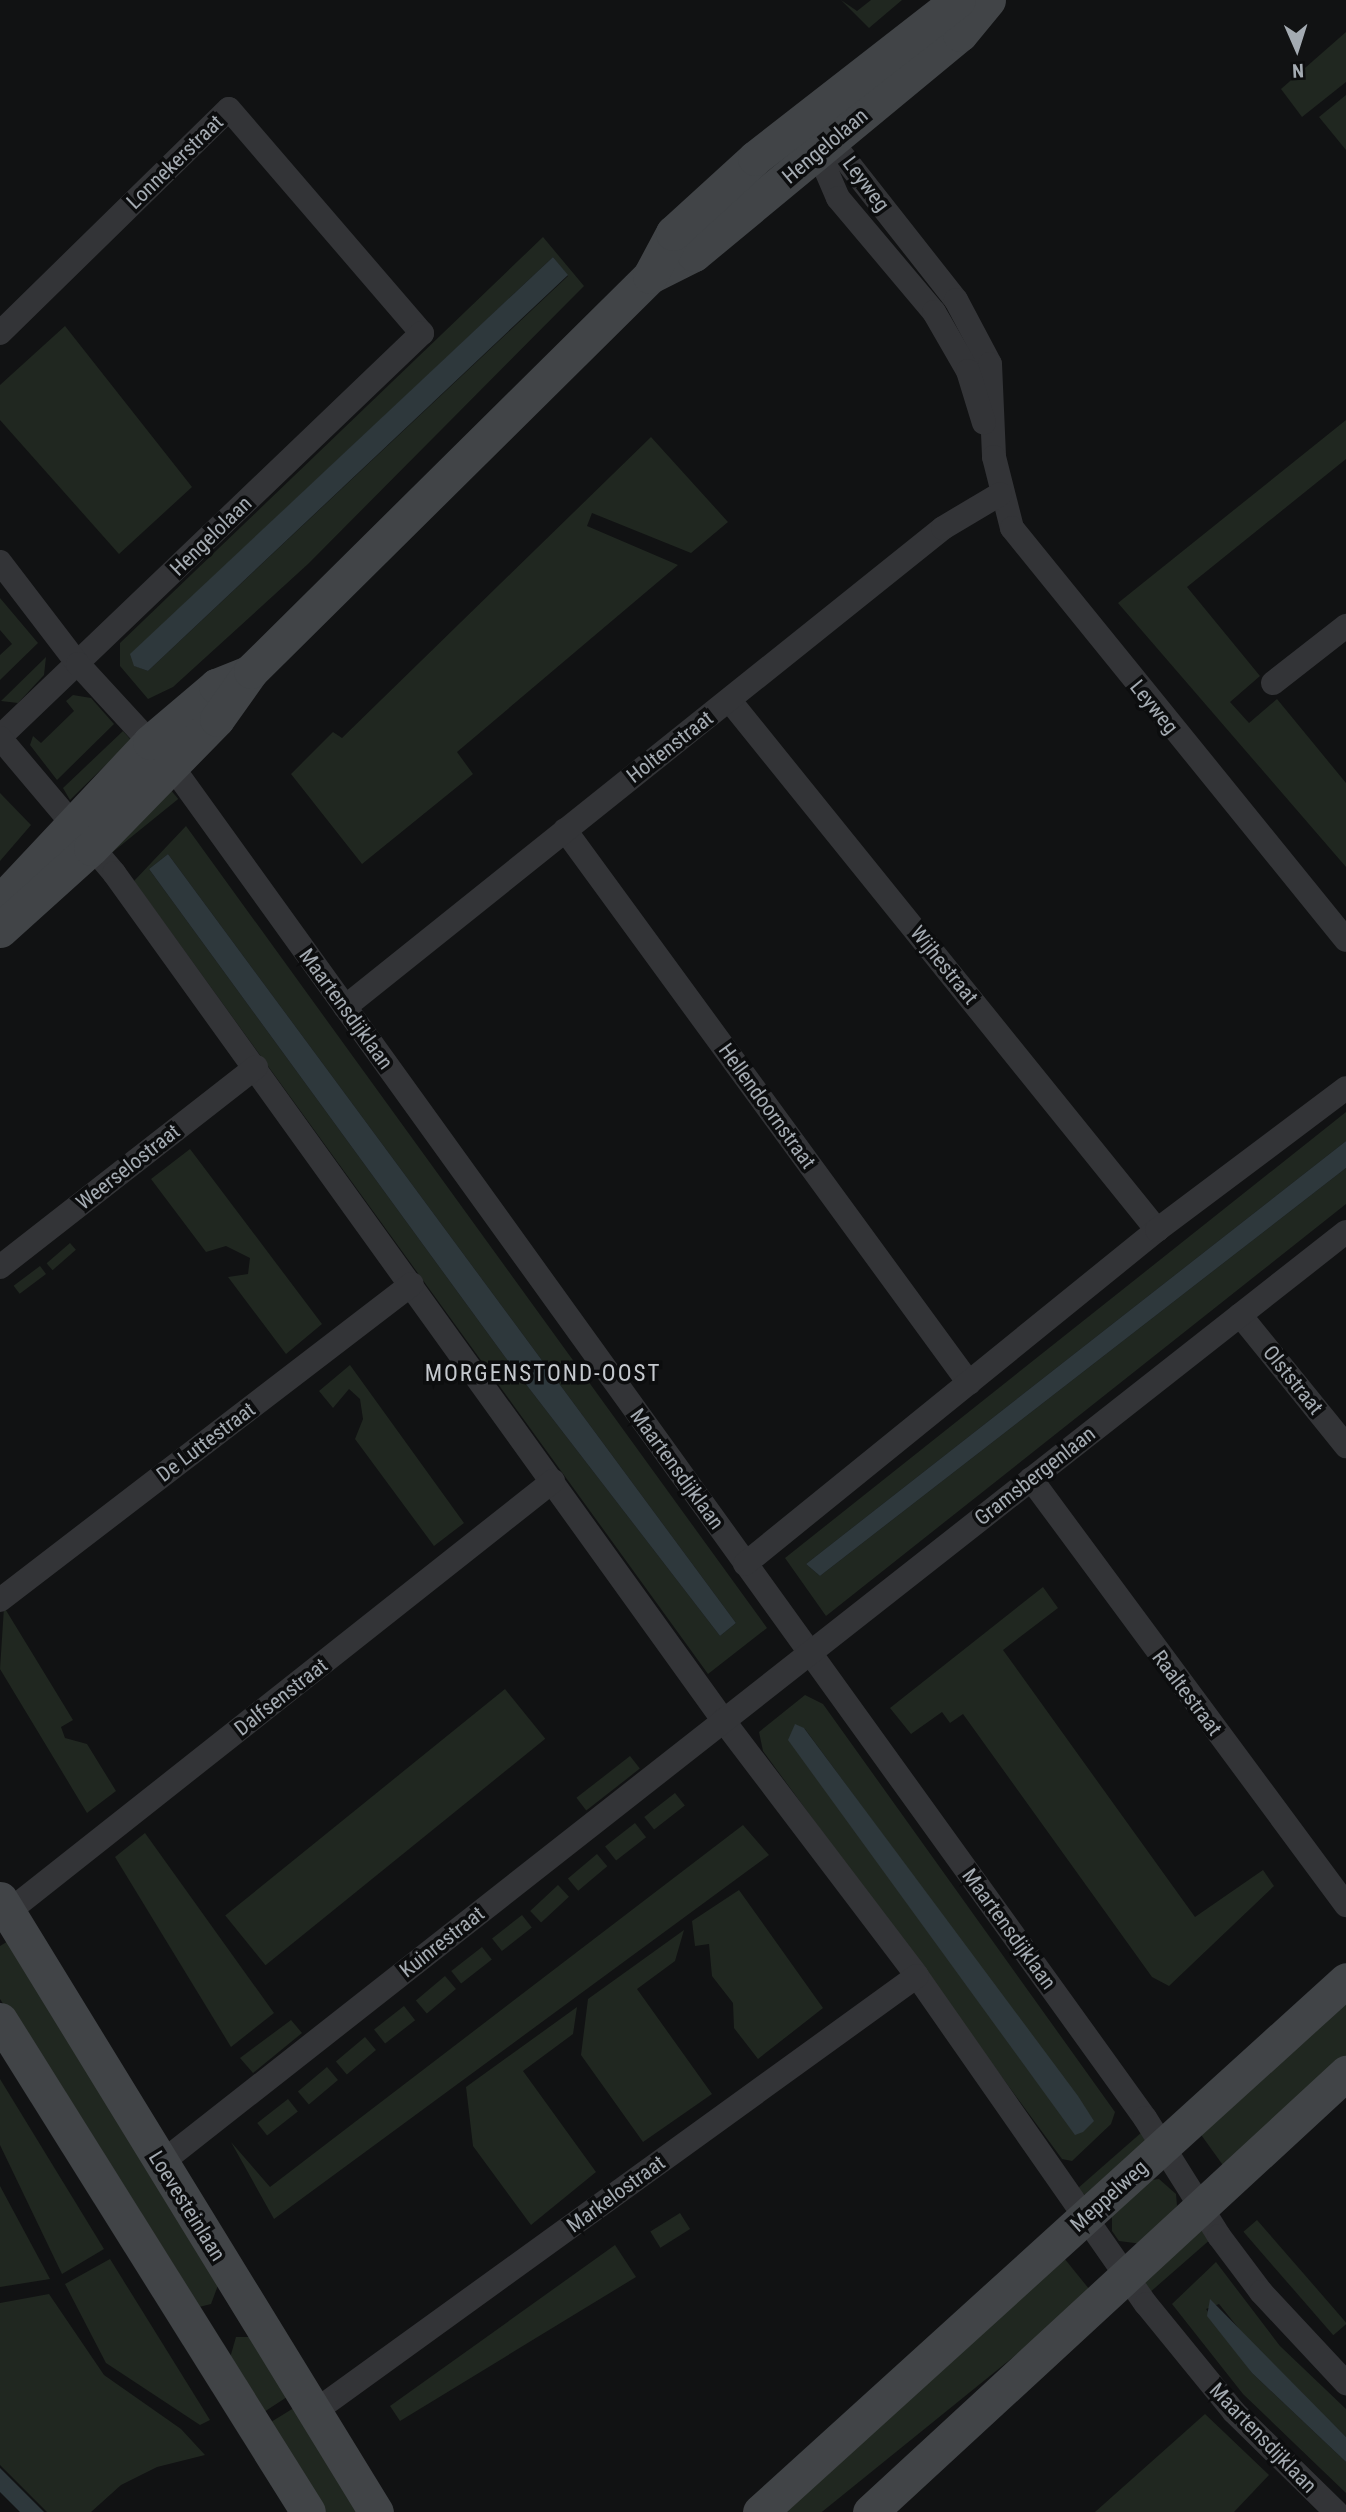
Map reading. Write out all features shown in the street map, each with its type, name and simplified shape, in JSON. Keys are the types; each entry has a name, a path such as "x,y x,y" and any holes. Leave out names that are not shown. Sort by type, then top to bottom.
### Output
{"main road":[{"name":"Hengelolaan","path":"819,137 958,0"},
{"name":"Hengelolaan","path":"0,930 81,836 161,753 218,719 251,671 650,276 673,233 819,137 960,34 988,0"},
{"name":"Hengelolaan","path":"0,902 81,836"},
{"name":"Loevesteinlaan","path":"4,1906 376,2512"},
{"name":"Meppelweg","path":"760,2512 1346,1980"},
{"path":"0,2020 308,2512"},
{"path":"888,2505 920,2463 1129,2276 1346,2073"}],"street":[{"name":"Lonnekerstraat","path":"0,333 229,109 422,333"},
{"name":"Leyweg","path":"819,137 838,198 934,312 968,371 994,457 1000,494 1012,528 1041,570 1346,940"},
{"name":"Hengelolaan","path":"0,738 422,333"},
{"name":"Holtenstraat","path":"345,1007 943,528 1000,494"},
{"name":"Maartensdijklaan","path":"0,562 78,664 161,753 1165,2145 1202,2206 1261,2292 1346,2383"},
{"path":"1273,683 1346,626"},
{"name":"Wijhestraat","path":"730,701 1157,1230"},
{"name":"Maartensdijklaan","path":"0,738 81,836 256,1067 723,1720 917,1976 1129,2276 1234,2412 1336,2512"},
{"name":"Hellendoornstraat","path":"565,830 969,1383"},
{"name":"Weerselostraat","path":"0,1267 256,1067"},
{"path":"745,1564 1157,1230 1346,1088"},
{"name":"Gramsbergenlaan","path":"723,1720 1346,1232"},
{"name":"De Luttestraat","path":"0,1600 412,1284"},
{"name":"Olststraat","path":"1240,1315 1346,1446"},
{"name":"Raaltestraat","path":"1031,1479 1346,1905"},
{"name":"Dalfsenstraat","path":"4,1906 553,1481"},
{"name":"Kuinrestraat","path":"160,2163 723,1720"},
{"name":"Markelostraat","path":"314,2412 917,1976"}],"shaded area":[{"path":"841,0 857,11 871,0 902,0 869,28"},
{"path":"1346,32 1346,82 1302,117 1281,89"},
{"path":"1346,95 1346,150 1319,117"},
{"path":"543,237 584,286 308,564 173,687 148,699 120,666 120,643","holes":["553,257 568,276 148,671 135,666 131,654"]},
{"path":"553,257 568,275 148,671 134,666 130,654"},
{"path":"65,326 192,487 119,554 0,420 0,385"},
{"path":"1346,420 1346,459 1187,587 1260,676 1230,702 1249,723 1277,699 1346,783 1346,867 1118,603"},
{"path":"651,437 728,522 691,553 592,513 587,526 678,565 457,752 473,774 362,864 291,774 333,732 342,738"},
{"path":"0,598 38,643 0,680 0,655 12,644 0,630"},
{"path":"46,657 44,675 18,703 1,701"},
{"path":"73,695 91,698 114,724 57,780 30,745 33,736 41,743 74,711 66,701"},
{"path":"123,731 131,740 70,800 63,788"},
{"path":"170,789 178,799 111,854 102,844"},
{"path":"0,793 31,825 0,861"},
{"path":"186,826 767,1628 708,1674 134,881","holes":["168,854 736,1623 720,1636 505,1357 149,869"]},
{"path":"168,854 736,1623 720,1636 505,1357 149,869"},
{"path":"1346,1112 1346,1141 806,1564 820,1576 1346,1168 1346,1204 826,1616 785,1558"},
{"path":"1346,1141 1346,1168 820,1576 806,1564"},
{"path":"190,1149 322,1324 286,1354 228,1277 248,1274 250,1258 226,1246 206,1252 151,1179"},
{"path":"70,1243 76,1250 53,1270 47,1263"},
{"path":"40,1266 46,1274 20,1294 14,1286"},
{"path":"350,1365 464,1523 434,1546 355,1439 363,1419 360,1399 349,1389 333,1408 319,1391"},
{"path":"1043,1587 1058,1608 1003,1650 1195,1917 1263,1870 1274,1886 1169,1986 1152,1977 963,1714 950,1723 942,1712 911,1734 890,1708"},
{"path":"4,1607 73,1720 61,1727 65,1738 87,1744 116,1791 87,1813 0,1669"},
{"path":"505,1689 545,1739 266,1965 225,1916"},
{"path":"805,1695 823,1704 1115,2112 1111,2124 1072,2161 1062,2159 763,1751 759,1732","holes":["795,1725 805,1729 1094,2121 789,1740"]},
{"path":"795,1724 804,1728 1078,2096 1094,2121 1083,2132 1075,2135 788,1740"},
{"path":"630,1756 640,1769 586,1810 576,1798"},
{"path":"675,1793 685,1806 654,1830 644,1817"},
{"path":"635,1823 646,1837 616,1861 605,1846"},
{"path":"743,1825 769,1855 274,2219 231,2142 270,2187"},
{"path":"145,1833 274,2013 231,2047 115,1857"},
{"path":"597,1854 607,1866 578,1891 568,1878"},
{"path":"558,1885 569,1897 541,1923 530,1911"},
{"path":"739,1890 823,2008 758,2059 734,2028 733,2003 712,1976 709,1944 695,1946 692,1921"},
{"path":"522,1915 532,1928 502,1951 492,1938"},
{"path":"684,1930 675,1961 637,1989 712,2094 643,2142 581,2055 588,1999"},
{"path":"10,1940 220,2280 211,2304 199,2307 186,2300 0,1999 0,1946"},
{"path":"482,1947 492,1960 461,1984 451,1971"},
{"path":"445,1976 456,1989 427,2013 416,2000"},
{"path":"1346,1997 1346,2060 1230,2175 1194,2125"},
{"path":"404,2006 415,2020 385,2044 374,2029"},
{"path":"577,2007 573,2034 523,2071 596,2172 531,2225 473,2146 466,2087"},
{"path":"291,2020 302,2033 253,2073 240,2058"},
{"path":"365,2037 376,2050 347,2074 336,2061"},
{"path":"327,2067 338,2080 309,2104 298,2091"},
{"path":"0,2079 104,2249 62,2274 0,2145"},
{"path":"288,2099 298,2112 267,2136 257,2123"},
{"path":"1142,2132 1147,2140 1089,2198 1077,2189"},
{"path":"1159,2179 1176,2194 1177,2206 1142,2244 1119,2241 1112,2231 1112,2211 1144,2181"},
{"path":"0,2186 50,2279 0,2287"},
{"path":"680,2213 690,2229 660,2248 650,2232"},
{"path":"1257,2220 1346,2322 1333,2335 1243,2232"},
{"path":"1200,2227 1212,2238 1148,2294 1140,2284"},
{"path":"615,2245 636,2277 400,2421 390,2406"},
{"path":"1064,2258 1092,2293 822,2512 781,2512 769,2497"},
{"path":"110,2259 210,2420 200,2425 106,2363 65,2284"},
{"path":"1216,2262 1280,2346 1346,2409 1346,2437 1256,2350 1219,2304 1206,2309 1252,2373 1346,2462 1346,2493 1243,2394 1172,2304"},
{"path":"49,2294 104,2375 181,2429 205,2455 157,2467 121,2485 91,2512 47,2512 0,2465 0,2303"},
{"path":"1210,2299 1346,2437 1346,2462 1252,2373 1207,2316"},
{"path":"236,2337 251,2337 290,2395 264,2412 230,2358"},
{"path":"297,2406 361,2512 325,2512 271,2422"},
{"path":"1205,2414 1269,2475 1234,2512 1095,2512"},
{"path":"0,2468 44,2512 20,2512 0,2492"}],"district":[{"name":"MORGENSTOND-OOST","path":"543,1374"}]}
